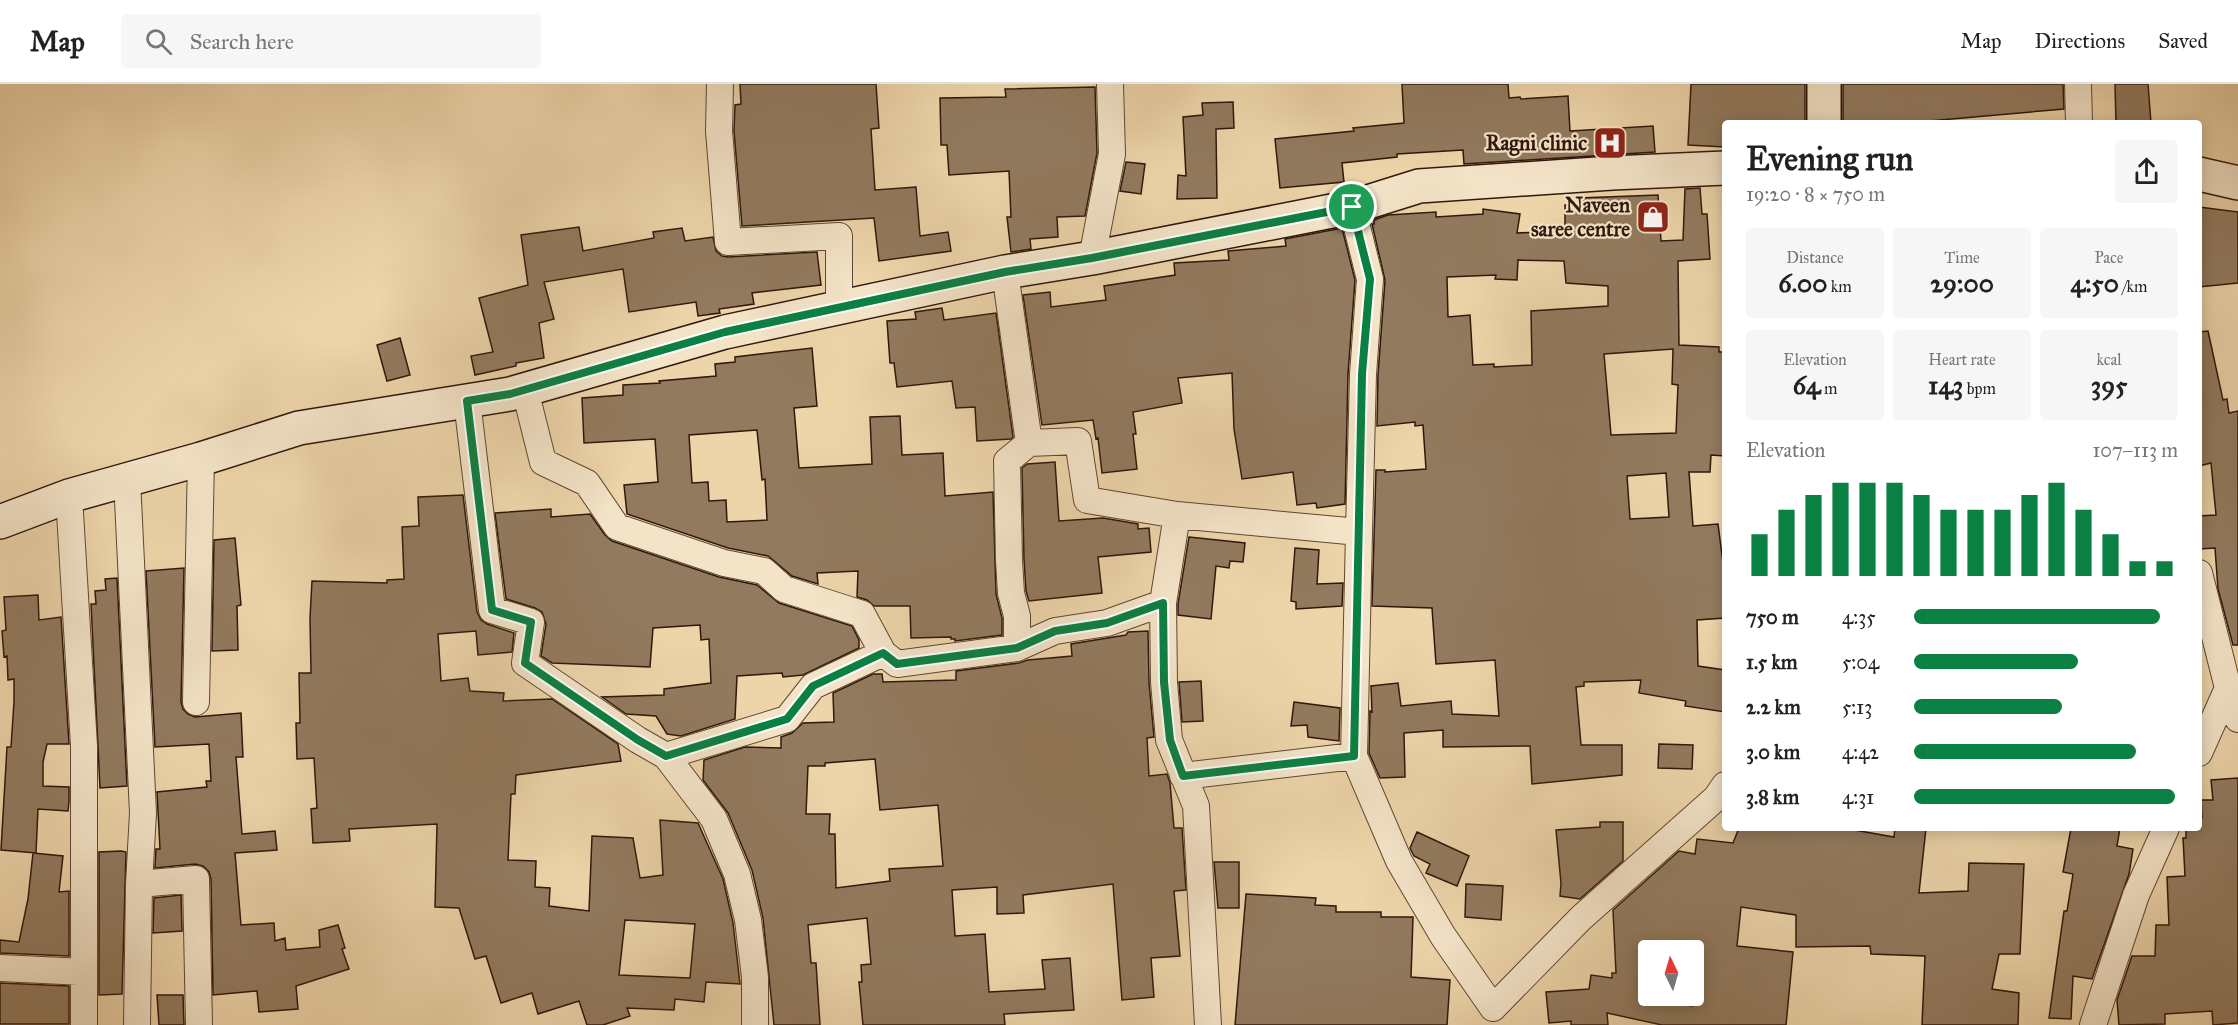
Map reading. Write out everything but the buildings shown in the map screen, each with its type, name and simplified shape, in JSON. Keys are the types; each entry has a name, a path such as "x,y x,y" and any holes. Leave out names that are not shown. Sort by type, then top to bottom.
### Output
{"main road":[{"path":"1824,84 1824,120"},
{"path":"0,522 69,496 201,459 298,428 510,394 725,332 1005,272 1092,258 1352,207 1419,186 1722,168"},
{"path":"2202,175 2238,183"}],"street":[{"path":"720,84 719,131 728,242 839,236 839,309"},
{"path":"1092,258 1112,154 1110,84"},
{"path":"2078,84 2079,120"},
{"path":"1352,207 1370,279 1362,374 1354,756 1399,861 1491,1017 1581,918 1716,798 1722,789"},
{"path":"1005,272 1029,443"},
{"path":"525,390 543,462 587,483 617,527 724,563 764,571 784,589 862,614 883,653 897,664 1017,648 1055,631 1107,623 1163,603"},
{"path":"467,401 492,610 531,622 525,663 638,740 666,756 714,819 737,874 748,920 755,977 755,1025"},
{"path":"1017,648 1017,616 1011,594 1008,560 1007,460 1029,443 1078,441 1087,500 1177,515 1359,532"},
{"path":"196,702 201,459"},
{"path":"127,479 143,813 139,884 137,1025"},
{"path":"69,496 84,746 84,1025"},
{"path":"1177,515 1163,603 1164,682 1170,740 1196,806 1208,1025"},
{"path":"2202,585 2238,719"},
{"path":"666,756 787,719 813,686 883,653"},
{"path":"2202,746 2228,688"},
{"path":"1183,776 1354,756"},
{"path":"2093,1025 2136,895 2165,831"},
{"path":"139,884 196,879 200,1025"},
{"path":"0,968 84,972"}],"place":[{"name":"Ragni clinic","path":"1610,143"},
{"name":"Naveen saree centre","path":"1653,217"}],"route":[{"path":"1352,207 1370,279 1362,374 1354,756 1183,776 1170,740 1164,682 1163,603 1107,623 1055,631 1017,648 897,664 883,653 813,686 787,719 666,756 638,740 525,663 531,622 492,610 467,401 510,394 725,332 1005,272 1092,258 1352,207"}]}
